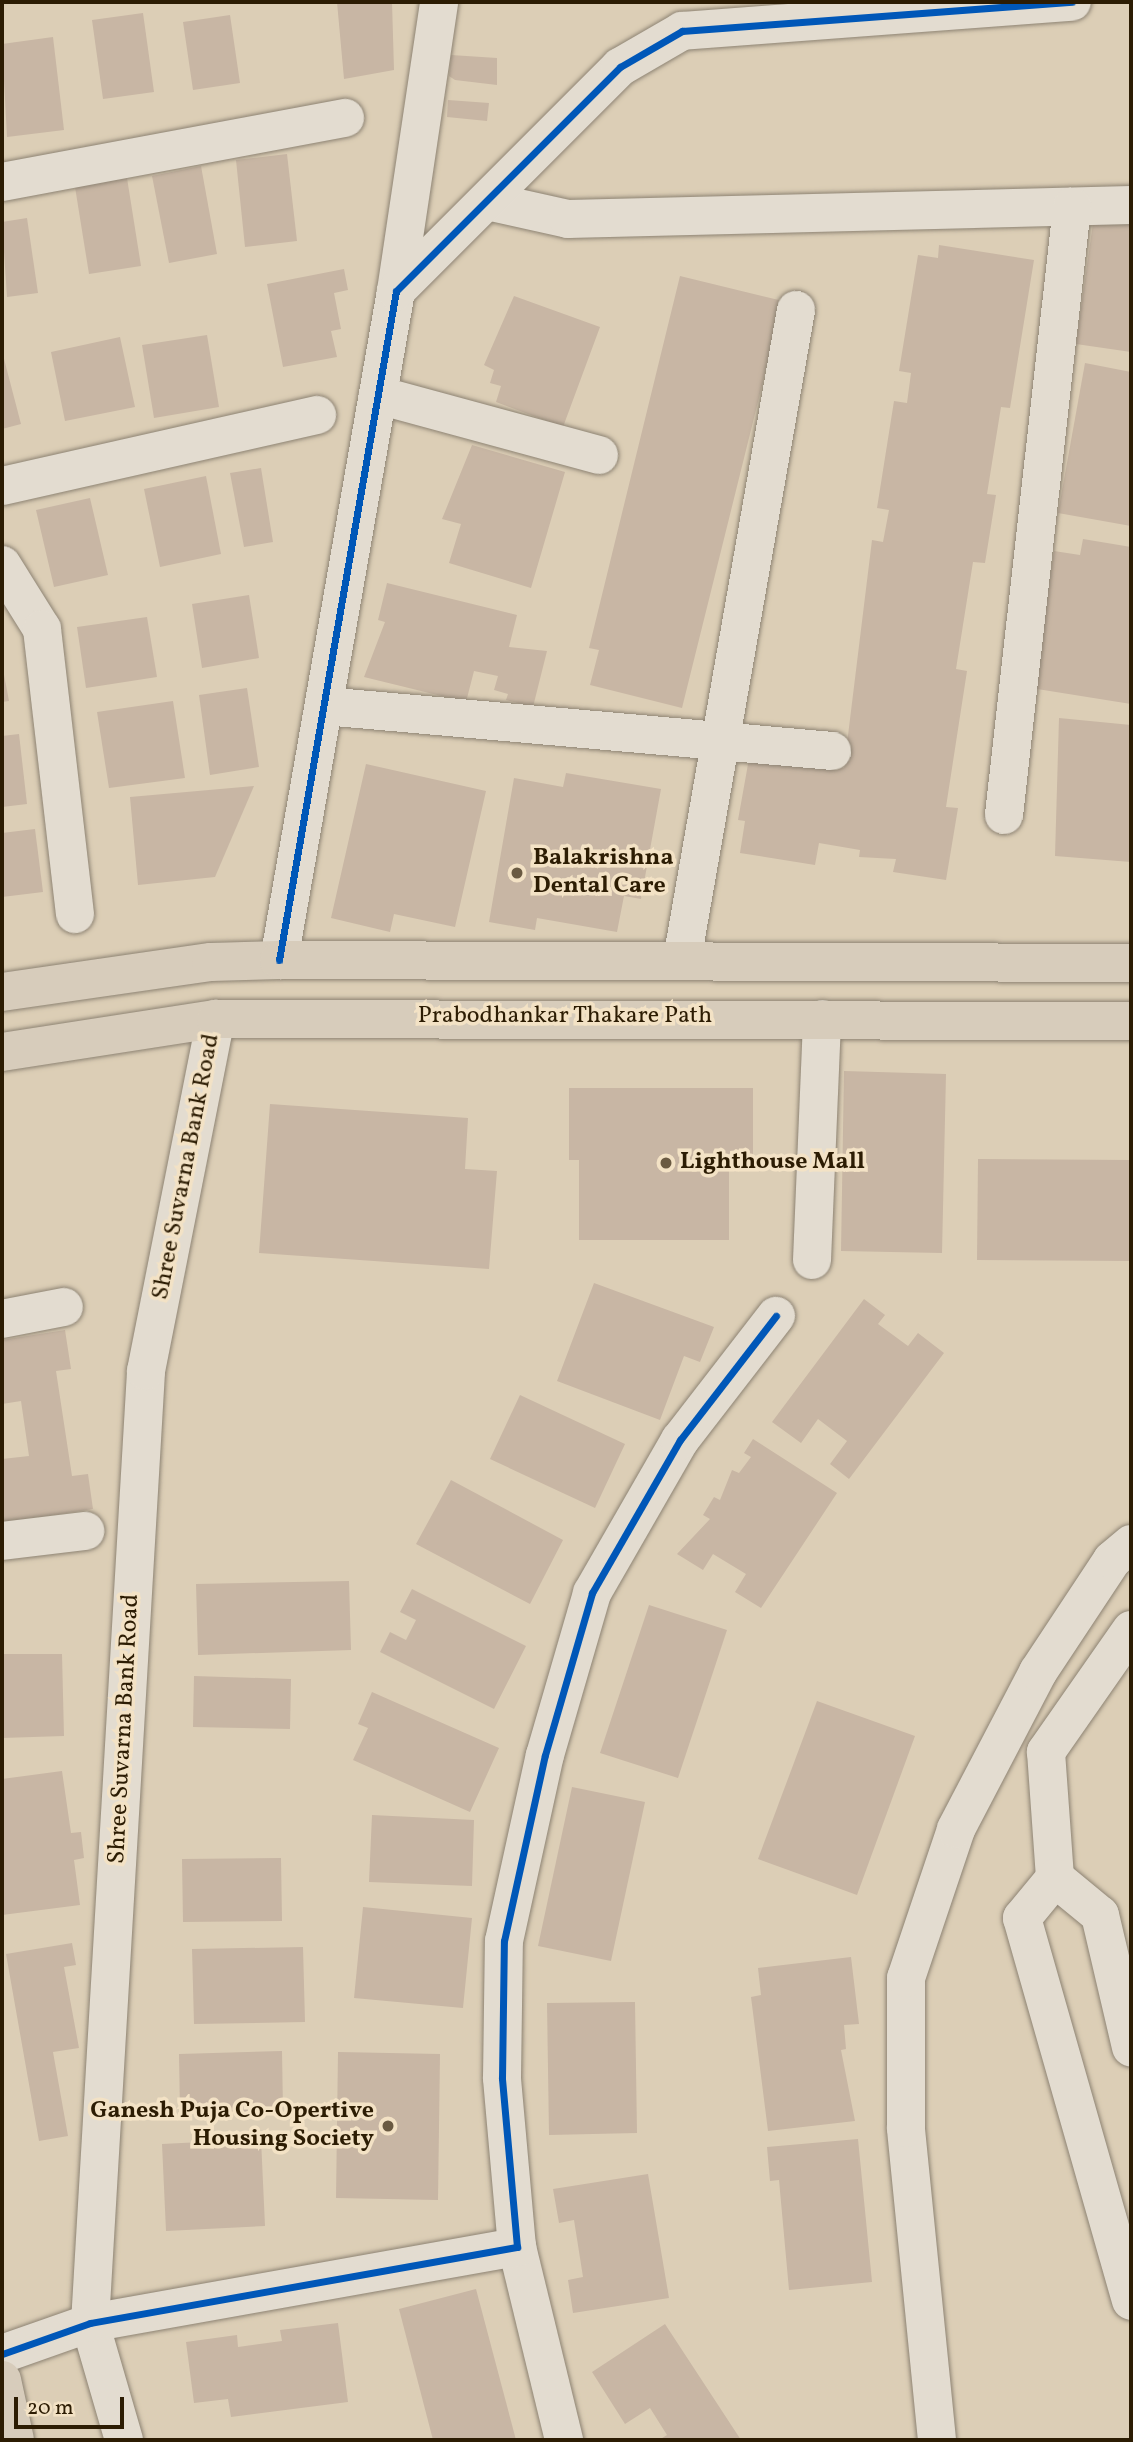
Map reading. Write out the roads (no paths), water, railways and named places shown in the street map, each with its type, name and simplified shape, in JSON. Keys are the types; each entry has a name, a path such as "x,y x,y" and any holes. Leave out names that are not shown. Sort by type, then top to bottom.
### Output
{"main road":[{"path":"2,992 211,962 279,960 1131,963"},
{"name":"Prabodhankar Thakare Path","path":"2,1052 216,1019 1131,1021"},
{"path":"2,2380 15,2440"}],"street":[{"path":"279,960 396,291 439,2"},
{"path":"396,291 620,67 682,31 1072,2"},
{"path":"2,182 345,118"},
{"path":"487,201 568,219 1131,205"},
{"path":"1004,815 1072,207"},
{"path":"682,960 717,740 796,310"},
{"path":"377,395 599,455"},
{"path":"2,486 317,415"},
{"path":"2,565 42,629 75,915"},
{"path":"324,706 832,751"},
{"name":"Shree Suvarna Bank Road","path":"124,2440 90,2323 146,1371 216,1019"},
{"path":"812,1260 822,1019"},
{"path":"2,1319 64,1307"},
{"path":"564,2440 517,2247 502,2078 504,1941 545,1755 592,1593 680,1440 776,1317"},
{"path":"2,1541 85,1531"},
{"path":"937,2440 905,2128 905,1978 956,1829 1038,1672 1112,1560 1131,1544"},
{"path":"1130,2294 1023,1918 1055,1878 1046,1752 1131,1630"},
{"path":"1055,1878 1100,1914 1131,2047"},
{"path":"2,2354 90,2323 517,2247"}],"place":[{"name":"Balakrishna Dental Care","path":"517,873"},
{"name":"Lighthouse Mall","path":"666,1163"},
{"name":"Ganesh Puja Co-Opertive Housing Society","path":"388,2126"}]}
